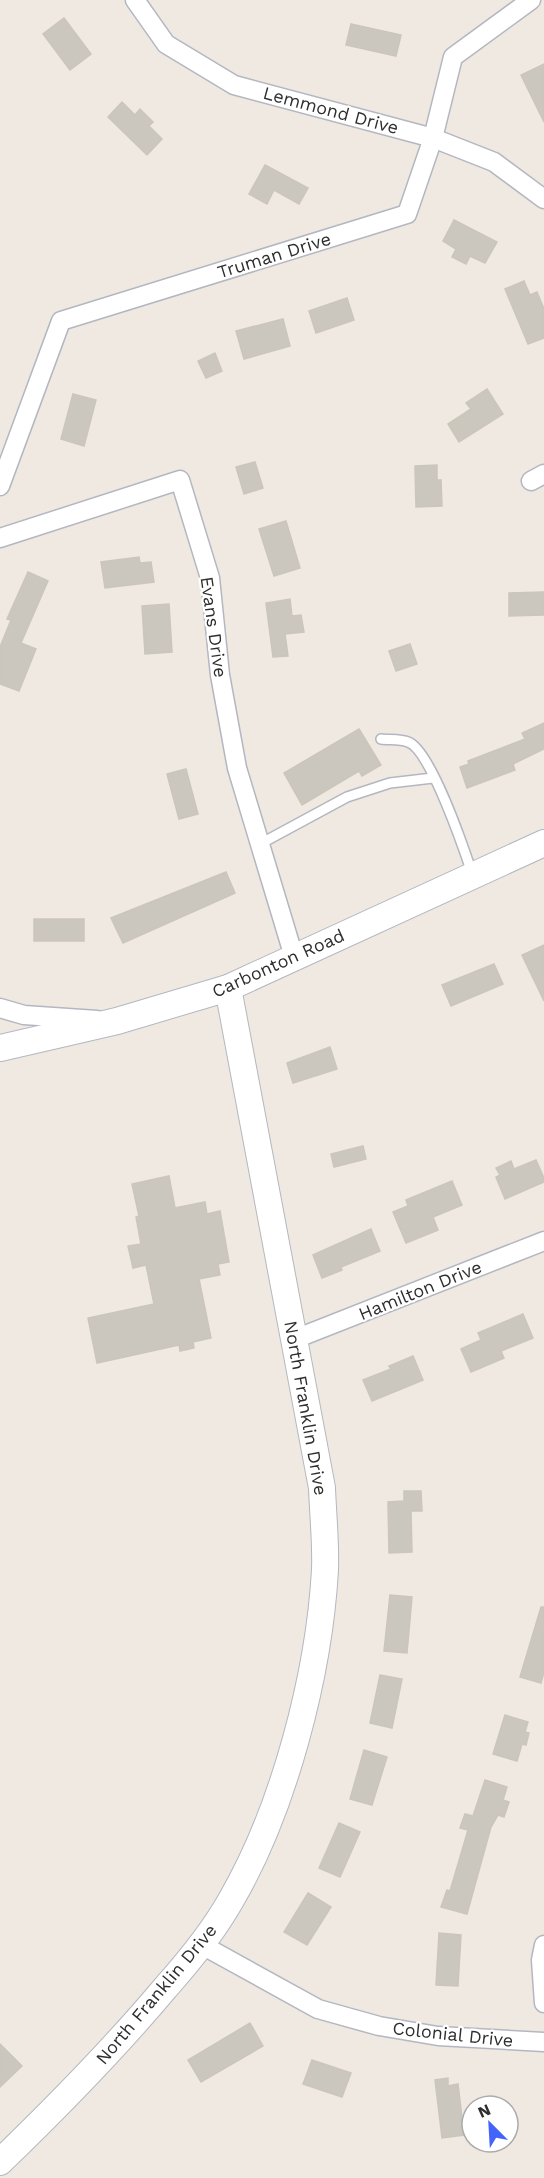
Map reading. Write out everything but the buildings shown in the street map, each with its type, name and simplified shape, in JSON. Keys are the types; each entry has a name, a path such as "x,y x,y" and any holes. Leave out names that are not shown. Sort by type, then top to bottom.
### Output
{"street":[{"name":"Lemmond Drive","path":"135,0 166,44 234,85 433,138 494,162 544,199"},
{"name":"Truman Drive","path":"0,486 61,321 407,214 433,138 453,57 531,0"},
{"name":"Evans Drive","path":"0,538 180,480 210,578 220,675 237,768 294,957"},
{"name":"Carbonton Road","path":"0,1048 117,1021 228,988 544,843"},
{"name":"North Franklin Drive","path":"4,2152 124,2038 202,1945 231,1900 268,1829 299,1727 316,1645 325,1569 322,1488 228,988"},
{"path":"0,1008 24,1015 117,1021"},
{"name":"Hamilton Drive","path":"295,1339 544,1241"},
{"name":"Colonial Drive","path":"202,1945 318,2010 379,2026 438,2036 544,2042"},
{"path":"544,1946 541,1960 544,2003"}],"lane":[{"path":"381,739 410,742 422,752 457,826 473,875"},
{"path":"260,844 347,797 390,783 433,777"}]}
